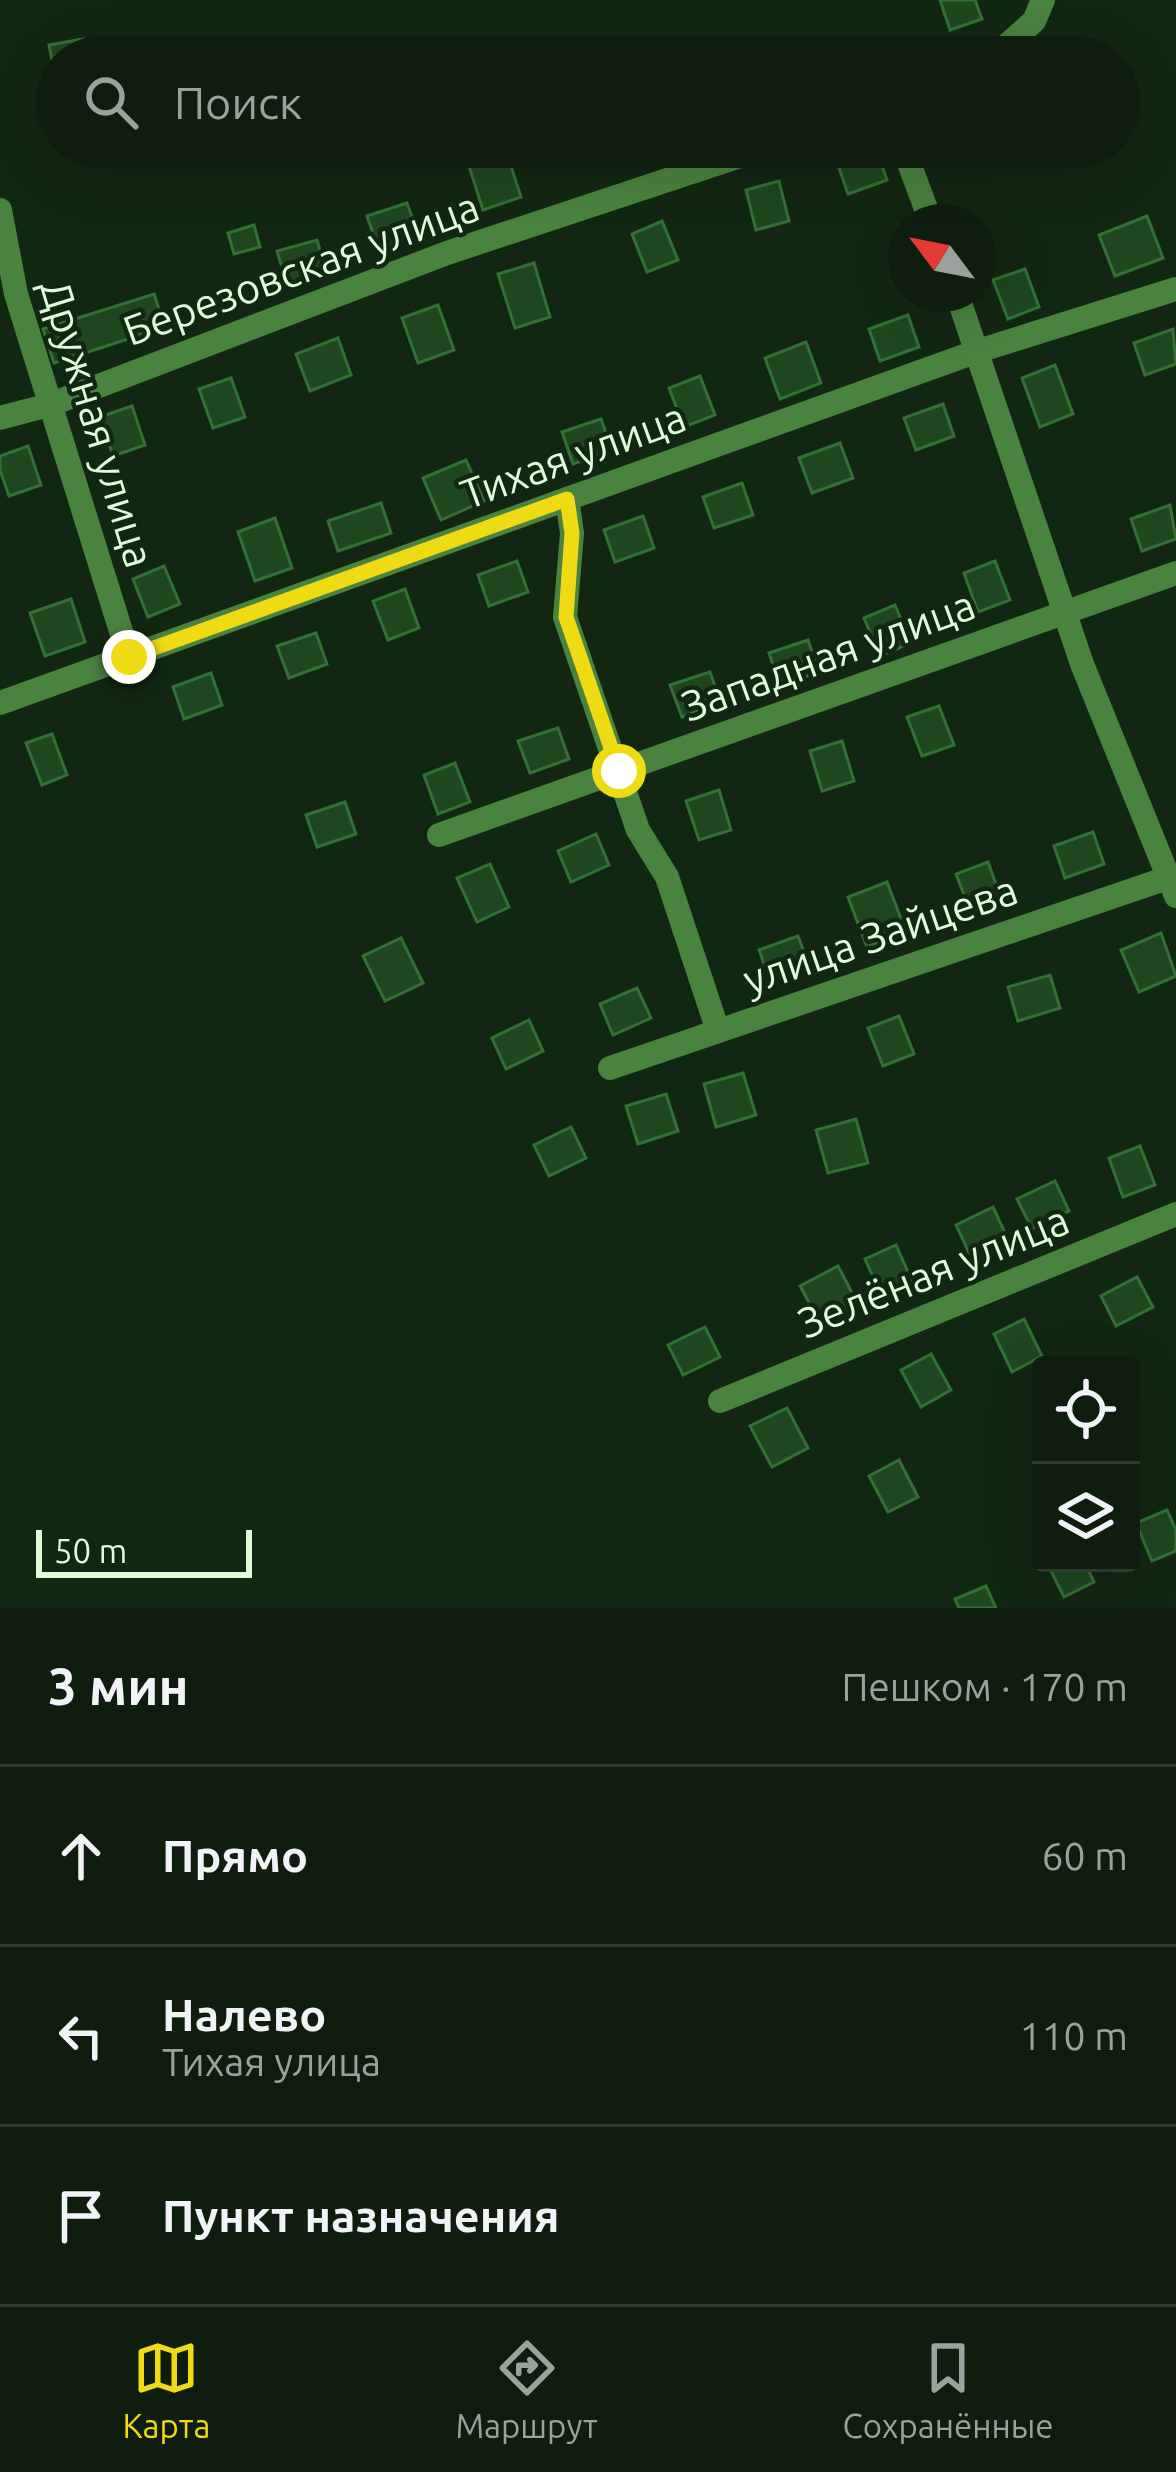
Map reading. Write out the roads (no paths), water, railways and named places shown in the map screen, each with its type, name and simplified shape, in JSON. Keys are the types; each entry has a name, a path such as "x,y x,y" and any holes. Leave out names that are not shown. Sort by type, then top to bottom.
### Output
{"street":[{"path":"1017,36 1034,21 1043,0"},
{"name":"Березовская улица","path":"0,418 49,404 447,253 704,168"},
{"path":"911,168 924,204"},
{"name":"Дружная улица","path":"0,210 16,294 129,657"},
{"name":"Тихая улица","path":"0,703 978,351 1176,289"},
{"path":"964,312 1065,612 1173,883"},
{"path":"567,499 572,533 566,617 638,830 667,877 718,1031"},
{"name":"Западная улица","path":"440,835 1176,574"},
{"name":"улица Зайцева","path":"610,1068 1173,883"},
{"name":"Зелёная улица","path":"720,1401 1176,1214"}]}
